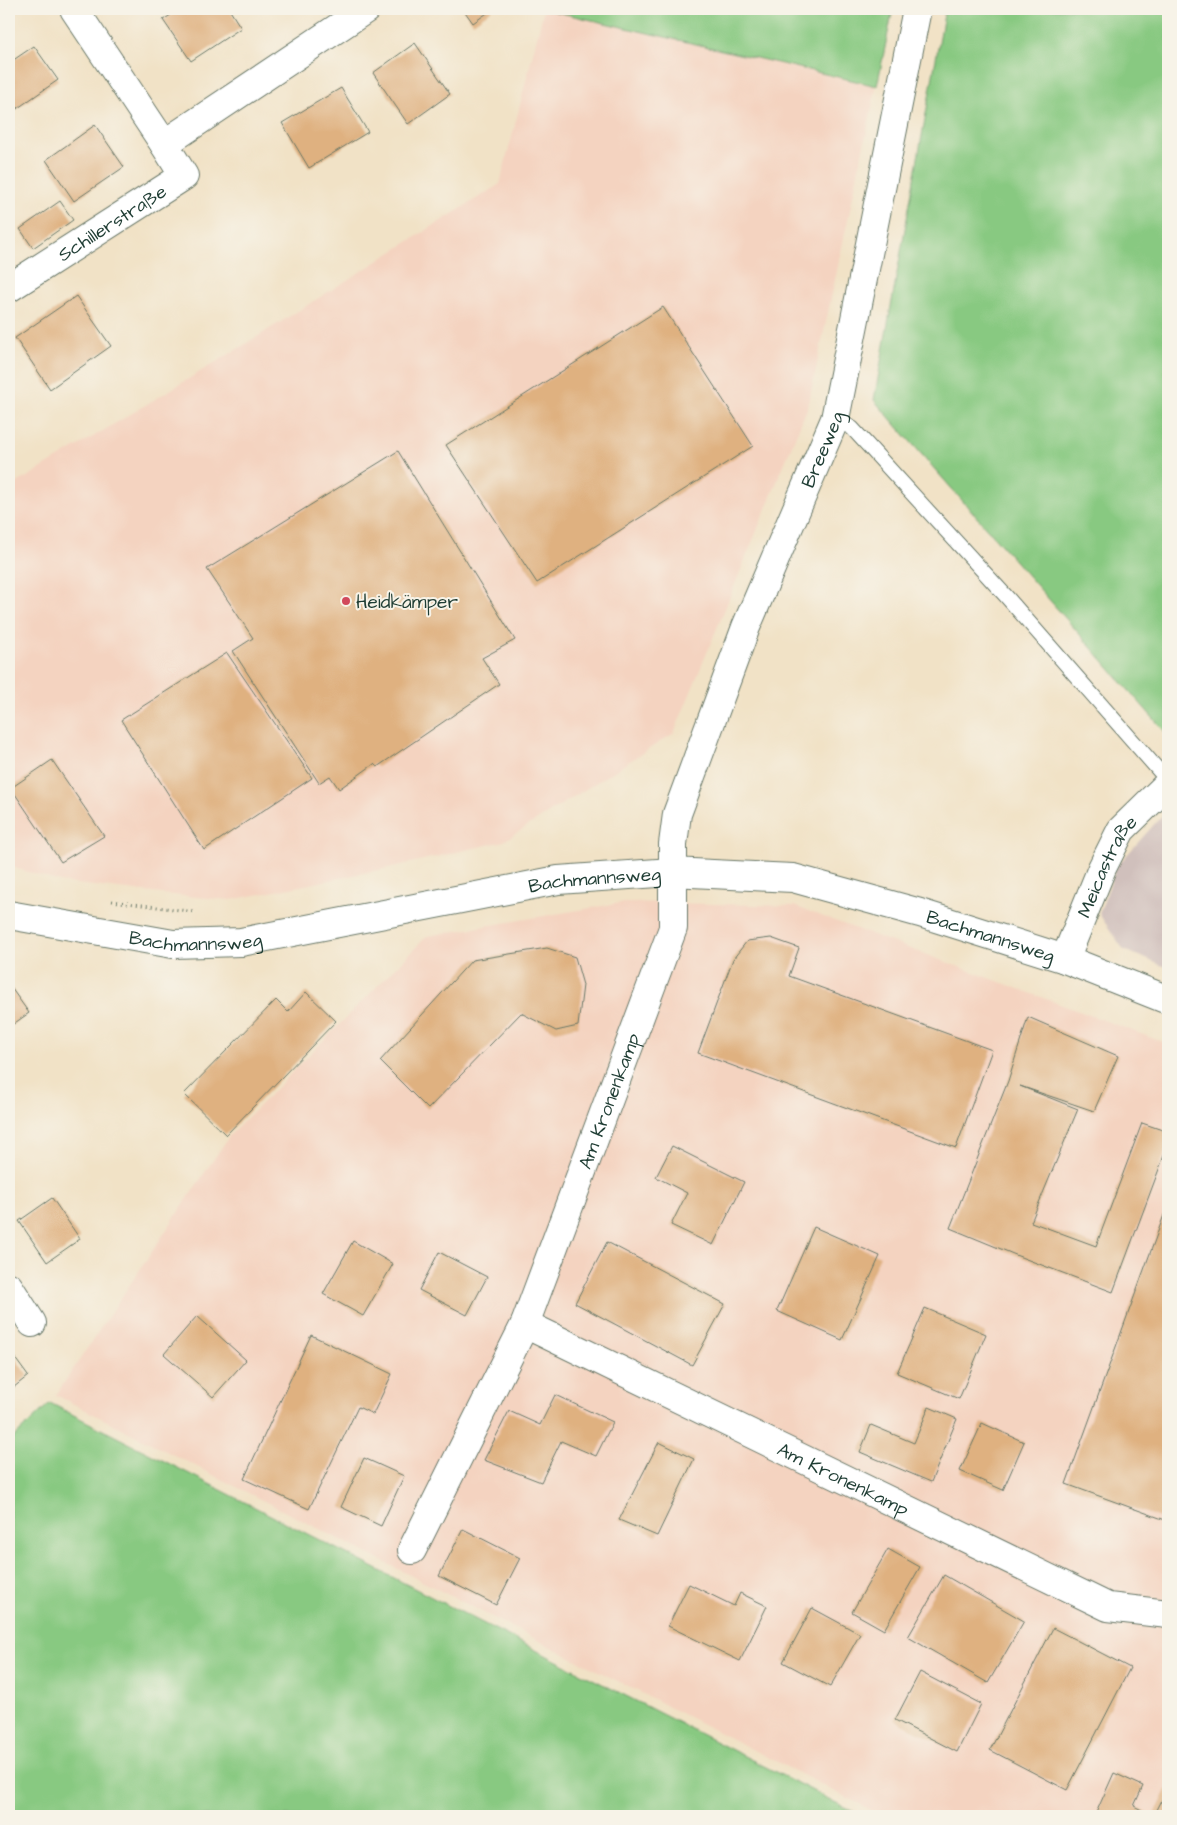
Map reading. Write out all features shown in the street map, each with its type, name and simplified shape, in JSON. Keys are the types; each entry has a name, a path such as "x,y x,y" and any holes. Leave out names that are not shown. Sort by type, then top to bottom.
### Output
{"street":[{"name":"Schillerstraße","path":"9,288 184,176 74,9"},
{"path":"164,144 366,9"},
{"name":"Breeweg","path":"672,872 672,844 677,814 746,627 835,419 917,9"},
{"name":"Meicastraße","path":"1065,959 1102,868 1121,830 1168,782"},
{"name":"Bachmannsweg","path":"9,915 173,944 241,942 558,880 672,872 793,878 920,913 1065,959 1168,1000"},
{"name":"Am Kronenkamp","path":"412,1550 524,1324 672,928 672,872"},
{"path":"9,1287 32,1323"},
{"name":"Am Kronenkamp","path":"524,1324 1108,1607 1168,1614"}],"lane":[{"path":"835,419 852,428 1005,595 1168,782"}],"shaded area":[{"path":"544,9 893,9 808,406 674,733 504,841 393,867 231,900 60,882 9,866 9,488 236,350 500,184"},
{"path":"1168,809 1168,968 1124,950 1099,914 1117,866"},
{"path":"626,902 794,906 1168,1044 1168,1816 883,1816 56,1395 230,1135 427,936"}],"green space":[{"path":"544,9 893,9 877,86"},
{"path":"945,9 1168,9 1168,735 874,400"},
{"path":"50,1403 862,1816 9,1816 9,1442"}],"building":[{"path":"180,9 229,9 241,28 191,61 163,20"},
{"path":"463,9 493,9 473,23"},
{"path":"415,43 450,94 408,124 373,73"},
{"path":"34,46 58,80 15,110 9,100 9,63"},
{"path":"341,88 368,132 309,168 282,123"},
{"path":"95,125 124,167 74,201 46,160"},
{"path":"60,201 73,220 33,248 20,229"},
{"path":"76,296 111,346 50,389 15,338"},
{"path":"663,307 753,446 537,583 446,445"},
{"path":"398,451 515,640 482,658 499,684 377,767 374,764 339,789 330,776 319,783 233,651 253,638 207,569"},
{"path":"227,653 312,778 204,850 121,720"},
{"path":"52,760 104,836 61,862 11,788"},
{"path":"771,938 799,948 789,976 992,1050 956,1148 698,1053 733,959 747,941"},
{"path":"547,948 575,957 583,985 578,1026 556,1031 521,1013 428,1109 380,1061 472,960"},
{"path":"9,985 29,1013 9,1027"},
{"path":"306,992 336,1021 226,1135 184,1094 276,1000 288,1012"},
{"path":"1028,1017 1118,1056 1094,1111 1020,1086 1078,1109 1031,1222 1096,1246 1142,1123 1168,1132 1168,1145 1113,1292 950,1228 1008,1081"},
{"path":"672,1146 744,1182 713,1245 671,1225 687,1193 656,1177"},
{"path":"52,1198 80,1239 47,1262 19,1221"},
{"path":"1168,1204 1168,1521 1066,1484"},
{"path":"814,1227 880,1256 842,1340 777,1311"},
{"path":"353,1241 393,1264 363,1316 323,1294"},
{"path":"607,1242 725,1304 692,1365 575,1303"},
{"path":"439,1252 487,1277 467,1315 419,1290"},
{"path":"925,1308 986,1334 959,1399 897,1373"},
{"path":"197,1316 246,1360 213,1397 164,1354"},
{"path":"311,1335 392,1374 373,1414 358,1407 309,1509 244,1479"},
{"path":"9,1350 28,1376 9,1391"},
{"path":"555,1395 613,1422 596,1456 561,1441 541,1482 484,1460 509,1411 540,1425"},
{"path":"929,1407 957,1419 931,1482 860,1452 871,1425 914,1443"},
{"path":"982,1423 1024,1442 1003,1490 960,1471"},
{"path":"659,1442 694,1459 657,1536 619,1520"},
{"path":"364,1458 404,1476 381,1526 341,1507"},
{"path":"463,1529 520,1558 496,1605 439,1576"},
{"path":"888,1549 920,1567 884,1630 852,1612"},
{"path":"944,1575 1024,1621 988,1683 908,1637"},
{"path":"689,1584 734,1606 740,1593 767,1606 740,1661 668,1626"},
{"path":"812,1608 860,1634 830,1687 783,1662"},
{"path":"1053,1628 1130,1668 1067,1790 990,1750"},
{"path":"920,1672 981,1704 957,1752 895,1720"},
{"path":"1114,1773 1143,1786 1134,1806 1153,1816 1104,1816 1096,1813"},
{"path":"1168,1788 1168,1816 1154,1816"}],"place":[{"name":"Heidkämper","path":"346,601"}]}
